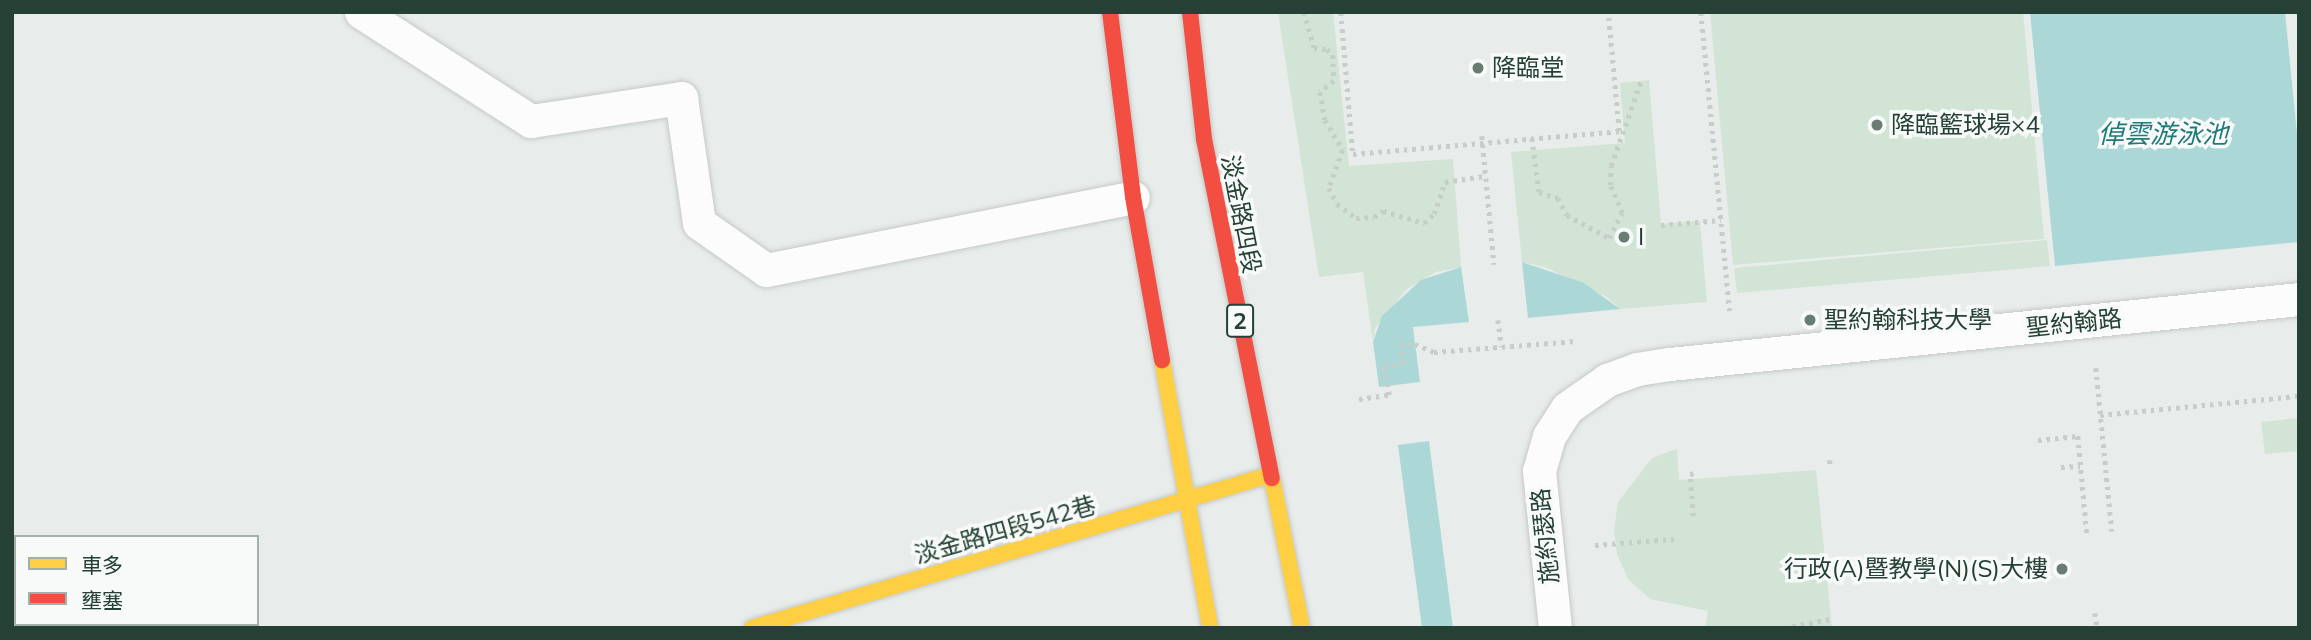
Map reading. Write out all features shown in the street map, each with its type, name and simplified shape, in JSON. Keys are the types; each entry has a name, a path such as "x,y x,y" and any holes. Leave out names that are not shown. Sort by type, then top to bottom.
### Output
{"main road":[{"path":"1110,12 1133,197 1210,628"},
{"name":"淡金路四段","path":"1190,12 1203,139 1302,628"},
{"name":"淡金路四段542巷","path":"752,628 803,621 1270,475"}],"lane":[{"path":"361,12 531,121 681,98 699,223 766,270 1133,197"},
{"name":"聖約翰路","path":"1567,408 1606,380 1637,369 2299,299"},
{"name":"施約瑟路","path":"1555,628 1539,471 1549,436 1567,408"}],"path":[{"path":"1304,12 1314,48 1328,49 1333,55 1334,81 1320,92 1325,120 1343,150 1329,188 1336,204 1356,218 1374,217 1383,211 1424,223 1434,214 1445,182 1485,176"},
{"path":"1341,12 1353,155 1619,131 1608,12"},
{"path":"1701,12 1728,303"},
{"path":"1532,138 1539,192 1559,198 1567,215 1609,238 1622,214 1610,185 1611,166 1641,81"},
{"path":"1482,136 1494,264"},
{"path":"1661,225 1721,220"},
{"path":"1498,320 1502,347"},
{"path":"1359,398 1388,395 1384,366 1403,363 1401,345 1415,344 1434,352"},
{"path":"2095,360 2112,531"},
{"path":"2100,415 2299,396"},
{"path":"2038,440 2078,436 2087,534"},
{"path":"1830,460 1830,468"},
{"path":"2061,467 2080,466"},
{"path":"1693,516 1690,474 1696,473"},
{"path":"1591,545 1674,539"},
{"path":"2095,613 2097,628"},
{"path":"1784,628 1831,619"}],"green space":[{"path":"1278,12 1333,12 1349,166 1453,159 1461,267 1436,272 1407,289 1375,328 1373,342 1363,272 1319,277"},
{"name":"降臨籃球場×4","path":"1710,12 2023,12 2044,239 1733,265"},
{"path":"1649,80 1661,224 1700,221 1707,302 1620,309 1607,297 1545,267 1522,262 1511,152 1625,143 1620,83"},
{"path":"2047,240 2050,266 1737,293 1734,268"},
{"path":"2299,418 2299,451 2265,454 2261,422"},
{"path":"1677,449 1679,480 1816,470 1832,628 1705,628 1708,611 1650,599 1628,579 1617,554 1614,530 1618,502 1652,458"}],"water":[{"name":"倬雲游泳池","path":"2030,12 2285,12 2299,154 2299,242 2055,266"},
{"path":"1522,262 1584,283 1620,309 1528,318"},
{"path":"1461,267 1469,322 1413,327 1420,382 1379,387 1373,342 1382,316 1421,280"},
{"path":"1429,441 1453,628 1422,628 1398,445"}],"traffic: slow":[{"path":"1162,360 1210,628"},
{"path":"752,628 1270,475"},
{"path":"1272,478 1302,628"}],"traffic: jam":[{"path":"1110,12 1133,197 1162,360"},
{"path":"1190,12 1204,139 1272,478"}],"place":[{"name":"降臨堂","path":"1478,68"},
{"name":"降臨籃球場×4","path":"1877,125"},
{"name":"I","path":"1624,237"},
{"name":"聖約翰科技大學","path":"1810,320"},
{"name":"行政(A)暨教學(N)(S)大樓","path":"2062,569"}]}
